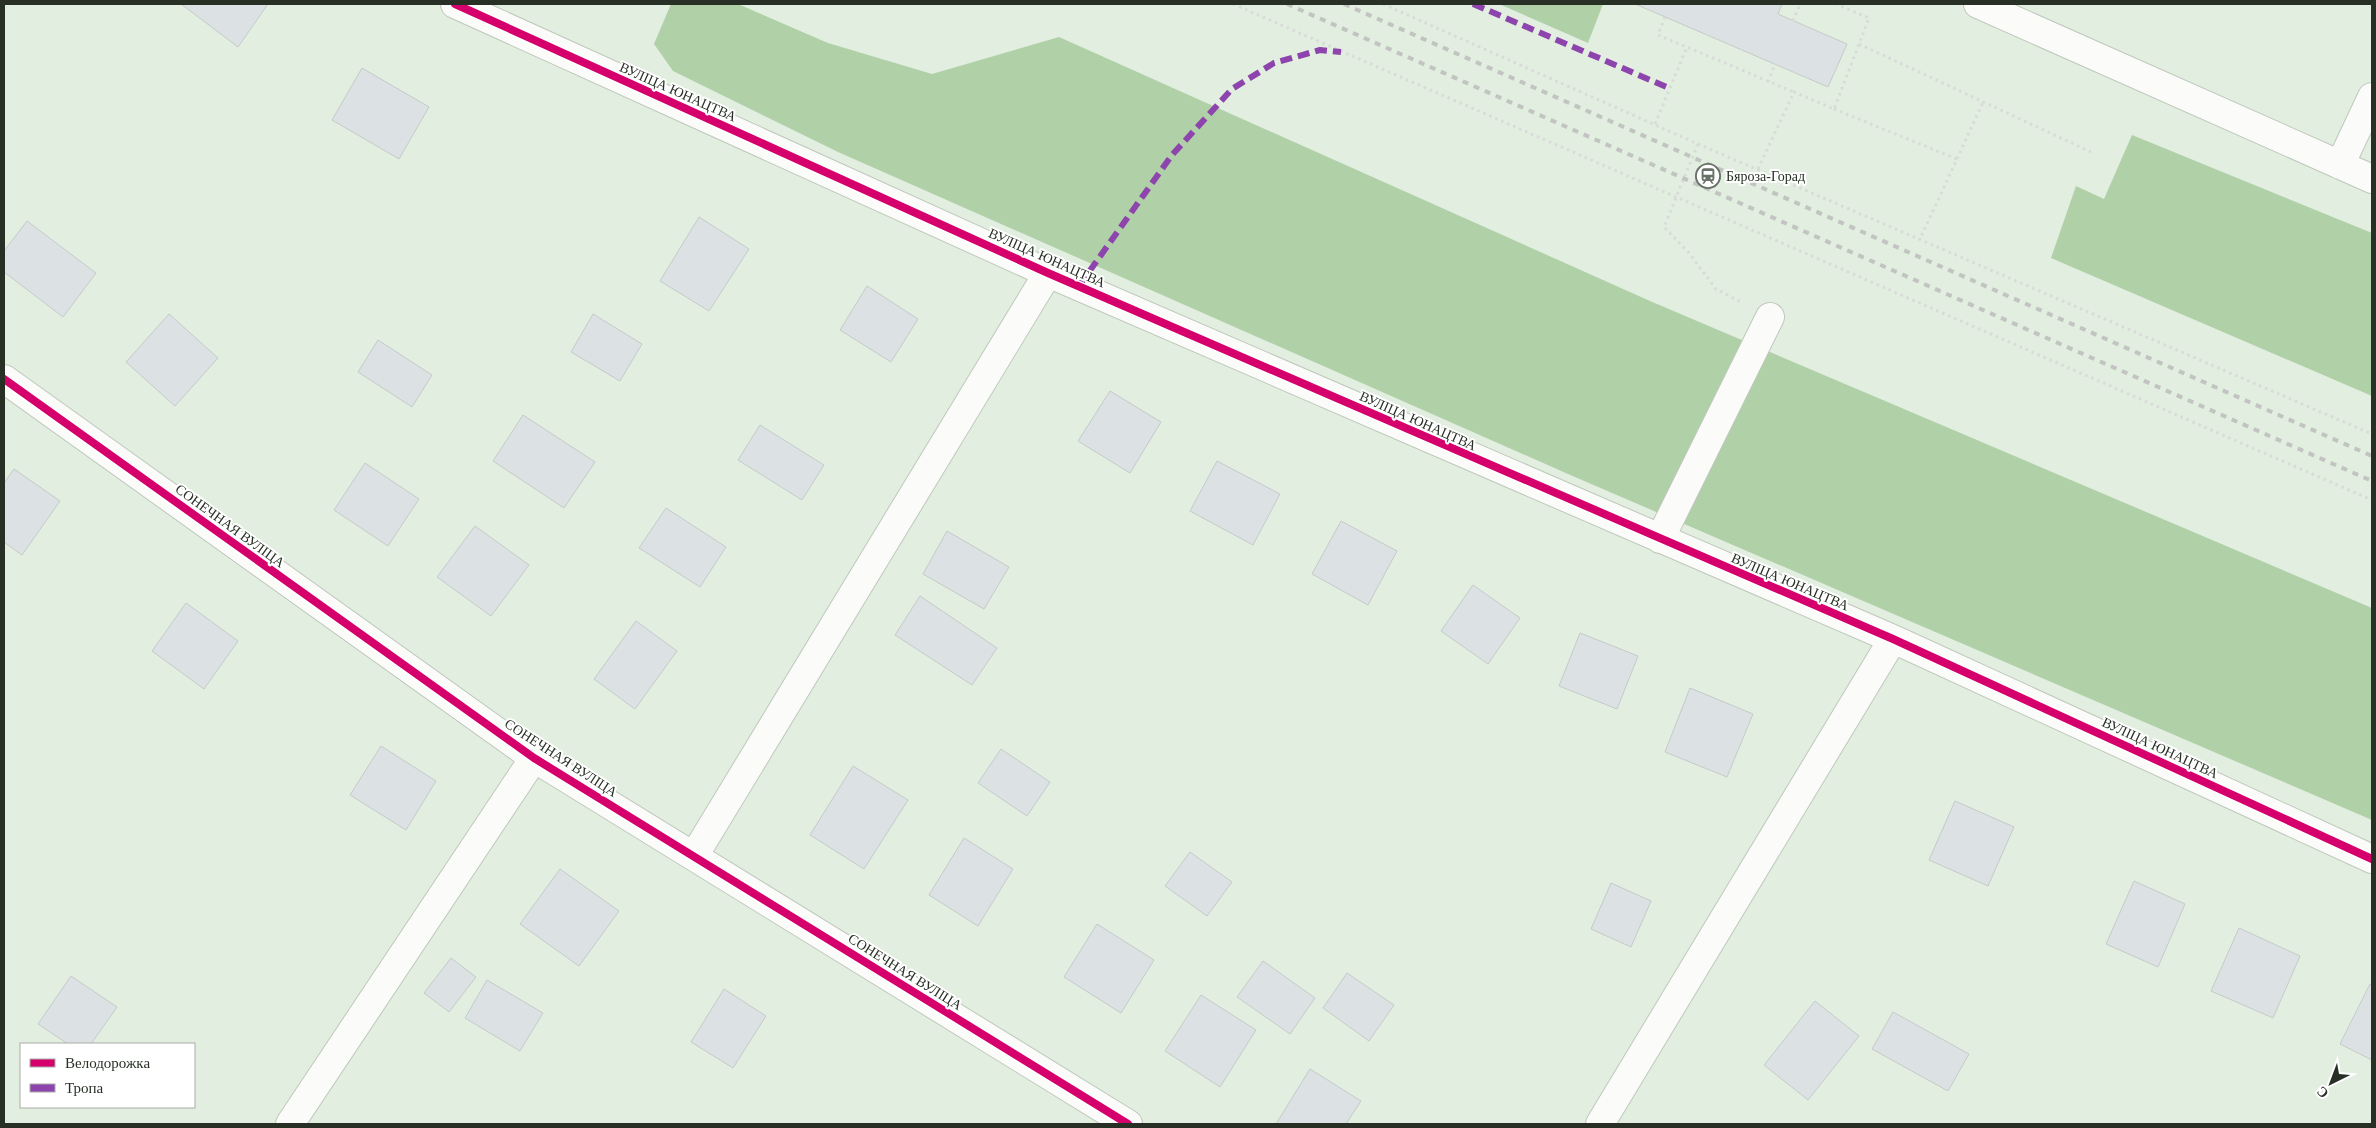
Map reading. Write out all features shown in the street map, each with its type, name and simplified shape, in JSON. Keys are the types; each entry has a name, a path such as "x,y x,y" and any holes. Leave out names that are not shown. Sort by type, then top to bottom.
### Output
{"street":[{"name":"ВУЛІЦА ЮНАЦТВА","path":"455,4 1048,273 1893,639 2372,859"},
{"path":"1978,4 2372,179"},
{"path":"2340,165 2372,97"},
{"path":"694,856 1048,273"},
{"path":"1660,539 1770,317"},
{"name":"СОНЕЧНАЯ ВУЛІЦА","path":"4,379 534,758 1128,1124"},
{"path":"1600,1124 1893,639"},
{"path":"290,1124 534,758"}],"path":[{"path":"1233,4 2372,500"},
{"path":"1383,4 1698,144 2372,434"},
{"path":"1793,21 1800,4"},
{"path":"1834,109 1869,18 1836,4"},
{"path":"1665,17 1658,35 1957,159"},
{"path":"1859,44 2091,152"},
{"path":"1655,124 1686,47"},
{"path":"1768,82 1775,64"},
{"path":"1758,169 1794,92"},
{"path":"1920,239 1983,102"},
{"path":"1698,144 1664,227 1689,253 1716,289 1770,317"}],"green space":[{"path":"671,4 738,4 828,43 932,74 1059,37 1650,301 2372,608 2372,820 1568,474 838,152 673,71 654,44"},
{"path":"1499,4 1603,4 1588,43"},
{"path":"2132,135 2372,233 2372,396 2051,258 2076,186 2104,199"}],"building":[{"path":"181,4 268,4 238,47"},
{"path":"1635,4 1782,4 1778,14 1847,44 1828,87"},
{"path":"362,68 429,107 399,159 332,120"},
{"path":"699,217 749,249 709,311 660,281"},
{"path":"27,221 96,273 63,317 4,272 4,251"},
{"path":"867,286 918,319 891,362 840,330"},
{"path":"169,314 218,358 175,406 126,362"},
{"path":"593,314 642,344 620,381 571,352"},
{"path":"378,340 432,375 412,407 358,372"},
{"path":"1110,391 1161,422 1130,473 1078,441"},
{"path":"523,415 595,462 564,508 493,461"},
{"path":"760,425 824,465 802,500 738,460"},
{"path":"1217,461 1280,494 1253,545 1190,511"},
{"path":"365,463 419,499 388,546 334,510"},
{"path":"14,469 60,501 22,555 4,542 4,483"},
{"path":"666,508 726,547 700,587 639,548"},
{"path":"1341,521 1397,551 1368,605 1312,574"},
{"path":"475,526 529,565 491,616 437,577"},
{"path":"947,531 1009,567 984,609 923,574"},
{"path":"1473,585 1520,618 1488,664 1441,631"},
{"path":"920,596 997,648 972,685 895,635"},
{"path":"186,603 238,641 204,689 152,651"},
{"path":"636,621 677,651 635,709 594,679"},
{"path":"1580,633 1638,656 1617,709 1559,686"},
{"path":"1690,688 1753,714 1727,777 1665,752"},
{"path":"381,746 436,781 406,830 350,795"},
{"path":"1001,749 1050,782 1027,816 978,783"},
{"path":"853,766 908,800 864,869 810,835"},
{"path":"1955,801 2014,827 1988,886 1929,860"},
{"path":"964,838 1013,869 978,926 929,895"},
{"path":"1190,852 1232,882 1207,916 1165,886"},
{"path":"560,869 619,911 579,966 520,924"},
{"path":"2134,881 2185,904 2158,967 2106,944"},
{"path":"1611,883 1651,901 1631,947 1591,929"},
{"path":"1097,924 1154,960 1121,1013 1064,977"},
{"path":"2239,928 2300,956 2273,1018 2211,991"},
{"path":"451,958 476,977 449,1012 424,993"},
{"path":"1263,961 1315,998 1290,1034 1237,997"},
{"path":"1347,973 1394,1005 1369,1041 1323,1008"},
{"path":"71,976 117,1007 92,1043 66,1043 38,1024"},
{"path":"487,980 543,1013 520,1051 465,1018"},
{"path":"2370,984 2372,985 2372,1060 2340,1044"},
{"path":"724,989 766,1016 733,1068 691,1042"},
{"path":"1201,995 1256,1030 1220,1087 1165,1051"},
{"path":"1815,1001 1859,1036 1808,1100 1764,1065"},
{"path":"1893,1012 1969,1054 1948,1091 1872,1049"},
{"path":"1310,1069 1361,1101 1346,1124 1276,1124"}],"railway":[{"path":"1287,4 2372,481"},
{"path":"1344,4 2372,456"}],"marked path":[{"path":"1473,4 1669,88"},
{"path":"1079,286 1172,155 1232,89 1274,63 1320,50 1341,52"}],"cycle path":[{"path":"455,4 1048,273 1893,639 2372,859"},
{"path":"4,379 534,758 1128,1124"}],"place":[{"name":"Бяроза-Горад","path":"1708,176"}]}
